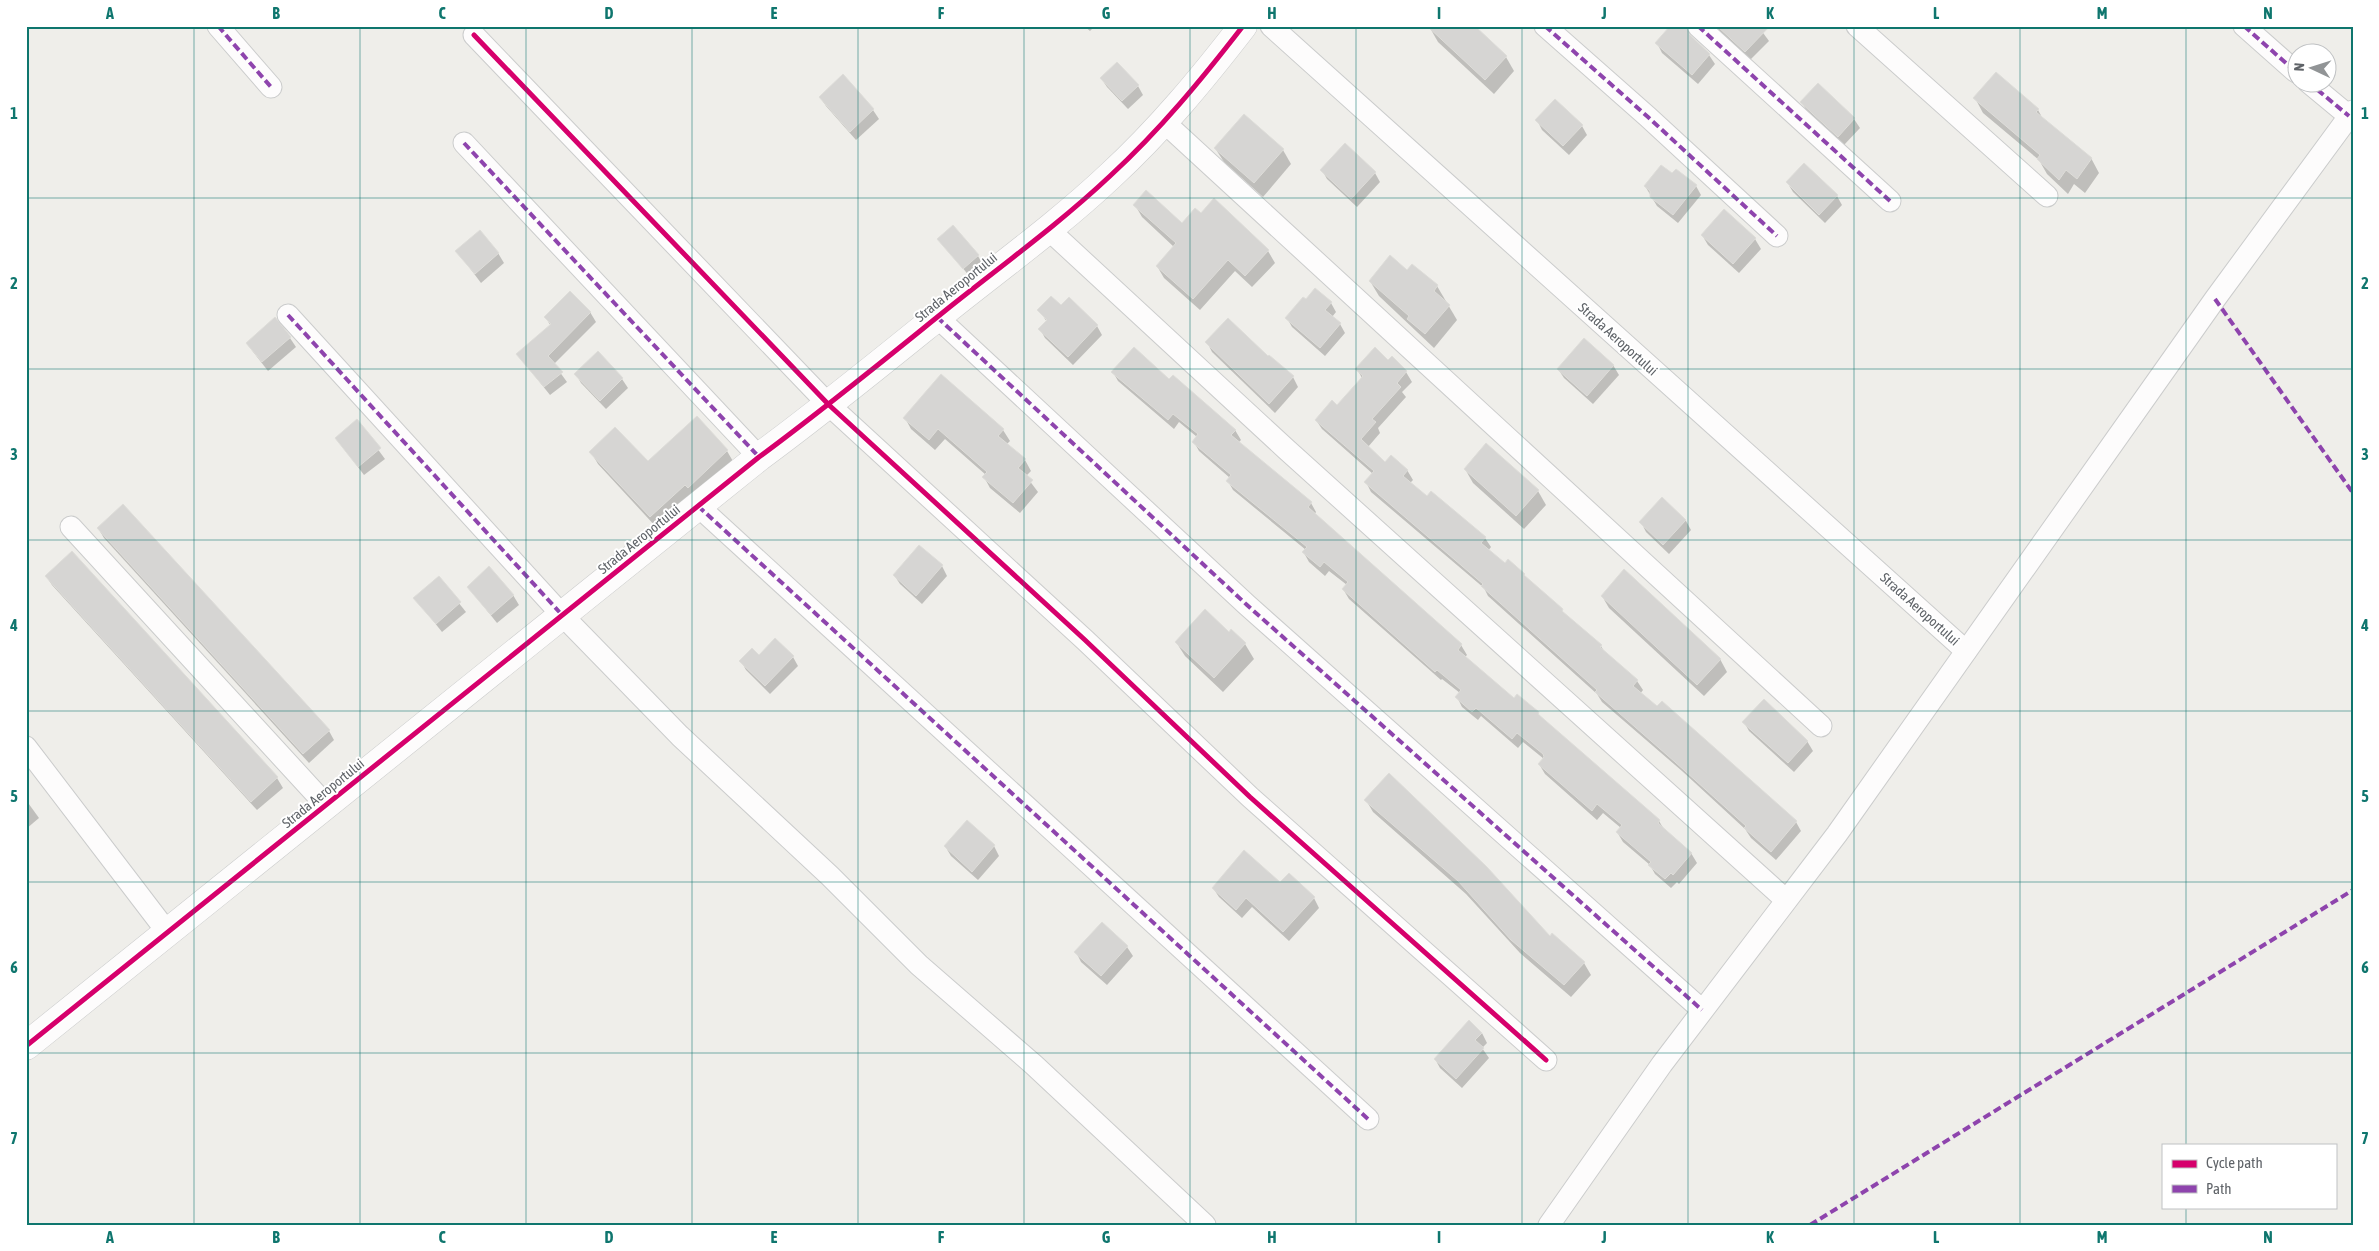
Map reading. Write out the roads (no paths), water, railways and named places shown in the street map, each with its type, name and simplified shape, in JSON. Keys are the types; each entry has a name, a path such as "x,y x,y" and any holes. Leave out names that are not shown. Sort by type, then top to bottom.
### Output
{"street":[{"path":"218,26 271,87"},
{"name":"Strada Aeroportului","path":"26,1046 698,506 829,406 1048,229 1110,176 1164,122 1203,78 1243,26"},
{"name":"Strada Aeroportului","path":"1271,26 1966,651"},
{"path":"1545,26 1648,117 1777,236"},
{"path":"1698,26 1890,201"},
{"path":"1857,26 2047,196"},
{"path":"2244,26 2286,63"},
{"path":"474,35 829,406 1085,640 1250,797 1546,1060"},
{"path":"1549,1225 1662,1064 1837,834 2215,299 2351,114 2321,92"},
{"path":"1164,122 1821,726"},
{"path":"464,143 759,458"},
{"path":"1048,229 1286,449 1786,900"},
{"path":"288,316 563,616 680,736 830,876 919,965 1034,1065 1205,1225"},
{"path":"937,317 1247,605 1702,1010"},
{"path":"698,506 1368,1119"},
{"path":"71,527 326,805"},
{"path":"26,747 168,933"}]}
